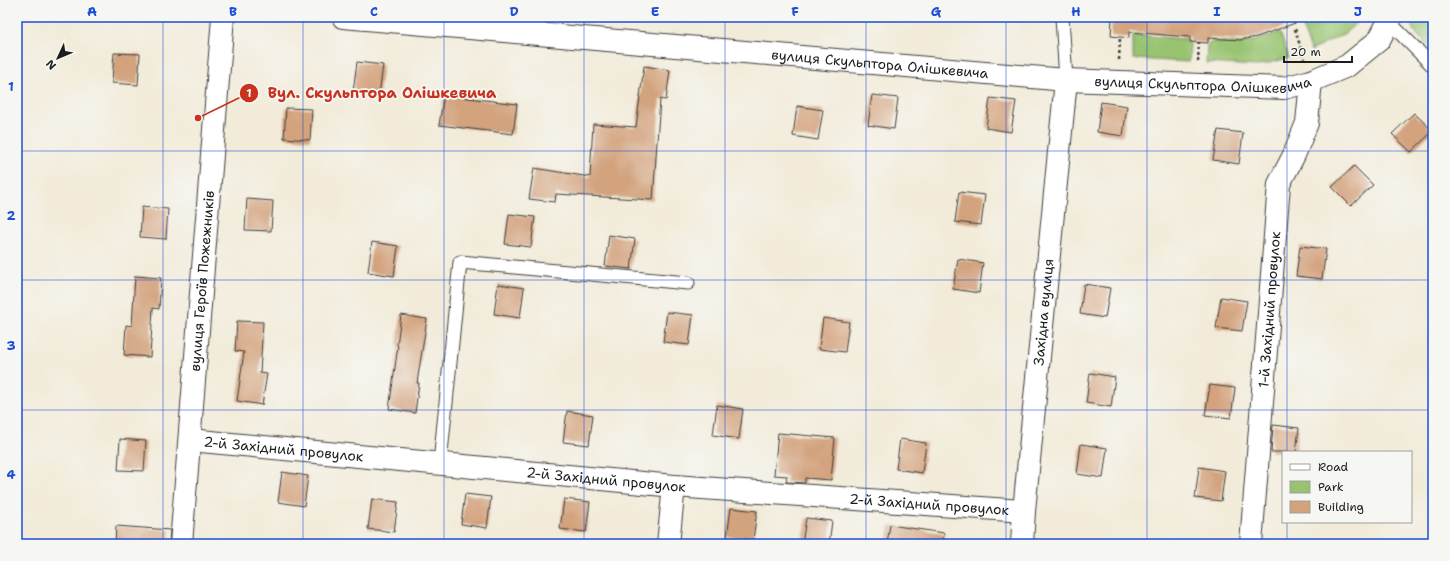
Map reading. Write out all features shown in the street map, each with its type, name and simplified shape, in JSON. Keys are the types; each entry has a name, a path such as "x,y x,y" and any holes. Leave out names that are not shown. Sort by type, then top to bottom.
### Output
{"street":[{"name":"вулиця Героїв Пожежників","path":"182,544 223,17"},
{"name":"вулиця Скульптора Олішкевича","path":"343,17 1066,80 1284,88 1311,81 1347,66 1379,40 1390,20"},
{"name":"Західна вулиця","path":"1022,544 1024,510 1066,80"},
{"name":"1-й Західний провулок","path":"1251,544 1279,184 1294,155 1307,123 1311,81"},
{"name":"2-й Західний провулок","path":"190,440 674,486 1024,510"},
{"path":"668,544 674,486"}],"lane":[{"path":"1062,17 1066,80"},
{"path":"1390,20 1433,66"},
{"path":"440,463 460,262 688,283"}],"path":[{"path":"1295,29 1311,81"}],"green space":[{"path":"1323,17 1363,17 1345,33 1311,51 1303,29 1306,23"},
{"path":"1411,17 1433,17 1433,50 1415,31 1411,22"},
{"path":"1280,32 1289,58 1257,66 1206,63 1207,46 1212,41 1241,43 1258,40"},
{"path":"1133,35 1186,39 1190,44 1189,62 1133,59"}],"building":[{"path":"1112,17 1306,17 1306,19 1257,37 1240,40 1208,38 1208,43 1190,42 1190,37 1129,32 1129,38 1111,36"},
{"path":"114,53 140,54 138,85 112,83"},
{"path":"357,62 383,65 379,95 353,92"},
{"path":"644,66 670,70 666,100 660,99 653,200 556,194 555,202 529,199 534,168 590,177 593,124 636,127"},
{"path":"444,95 517,104 513,134 439,125"},
{"path":"872,95 898,98 894,129 868,125"},
{"path":"990,98 1016,101 1011,132 986,128"},
{"path":"1101,102 1127,106 1123,136 1097,132"},
{"path":"797,106 823,110 818,140 793,136"},
{"path":"286,108 312,109 310,140 284,138"},
{"path":"1414,113 1433,131 1411,152 1392,134"},
{"path":"1218,130 1243,133 1239,164 1213,160"},
{"path":"1354,166 1373,185 1351,206 1332,187"},
{"path":"959,192 985,195 981,225 955,222"},
{"path":"247,199 273,201 271,231 245,230"},
{"path":"142,207 168,209 166,239 140,237"},
{"path":"509,214 535,217 531,247 505,244"},
{"path":"609,235 635,239 631,269 605,266"},
{"path":"372,242 398,246 394,276 368,272"},
{"path":"1300,246 1326,249 1322,279 1296,276"},
{"path":"958,259 983,263 979,293 953,289"},
{"path":"135,276 161,278 159,309 153,308 150,357 124,355 126,325 132,326"},
{"path":"498,284 524,288 520,318 494,314"},
{"path":"1084,284 1110,288 1105,318 1080,314"},
{"path":"1221,297 1247,301 1242,331 1216,328"},
{"path":"667,312 693,315 689,345 663,342"},
{"path":"401,315 427,319 417,383 419,383 415,413 389,409"},
{"path":"823,318 849,322 845,352 819,349"},
{"path":"237,321 263,322 260,373 267,374 262,405 237,401 244,352 235,351"},
{"path":"1090,373 1115,377 1111,407 1086,403"},
{"path":"1210,385 1235,388 1231,418 1205,415"},
{"path":"717,405 743,409 739,439 713,435"},
{"path":"567,411 593,415 589,445 563,442"},
{"path":"1273,425 1299,428 1296,451 1271,452"},
{"path":"778,433 835,438 831,480 805,478 805,483 786,482 787,476 774,475"},
{"path":"120,439 146,441 144,471 118,470"},
{"path":"900,439 926,443 922,473 896,469"},
{"path":"1081,444 1107,448 1103,478 1077,474"},
{"path":"1199,467 1225,471 1221,501 1195,498"},
{"path":"282,472 308,476 304,506 278,502"},
{"path":"465,494 491,497 487,528 461,524"},
{"path":"372,499 398,502 394,532 368,529"},
{"path":"564,499 590,502 586,532 560,529"},
{"path":"731,508 757,511 753,540 727,537"},
{"path":"806,518 832,521 829,544 802,544"},
{"path":"890,525 944,533 943,544 887,544"},
{"path":"116,526 170,530 169,544 115,544"}],"place":[{"name":"Вул. Скульптора Олішкевича","path":"198,118"}]}
